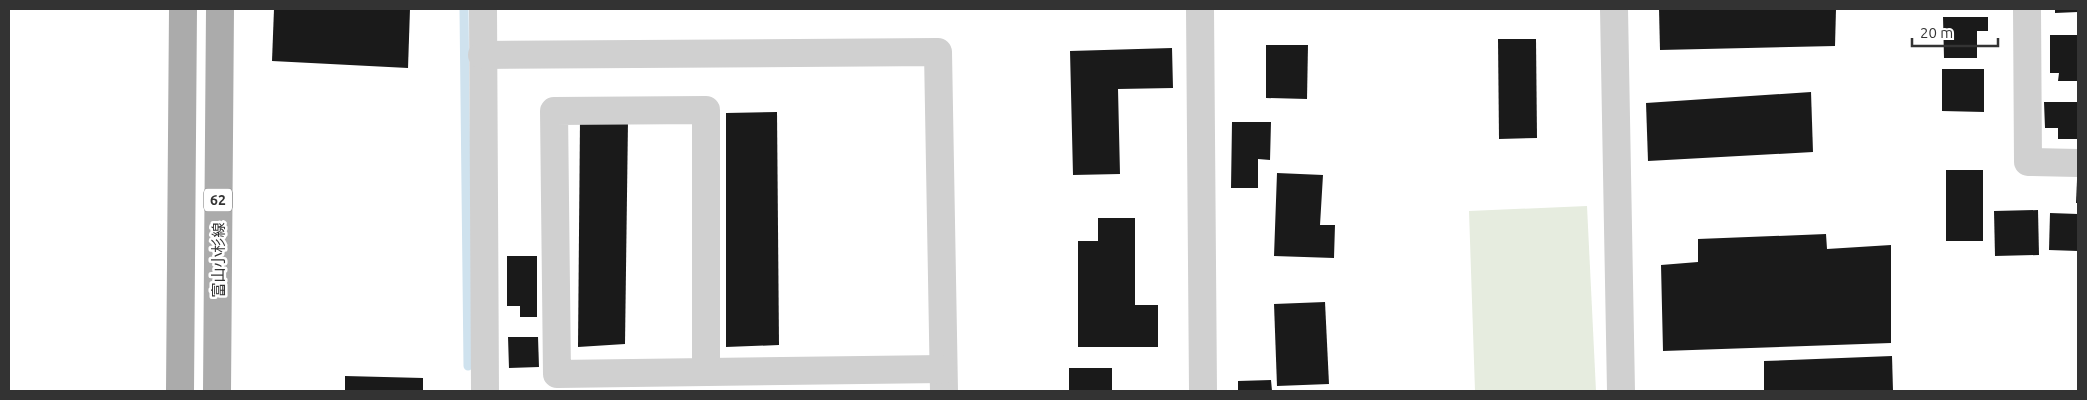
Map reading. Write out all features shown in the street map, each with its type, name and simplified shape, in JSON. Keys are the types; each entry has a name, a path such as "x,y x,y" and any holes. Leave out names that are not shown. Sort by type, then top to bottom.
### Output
{"main road":[{"path":"180,391 183,9"},
{"name":"富山小杉線","path":"217,391 220,9"}],"street":[{"path":"483,9 485,391"},
{"path":"1200,9 1203,391"},
{"path":"1614,9 1621,391"},
{"path":"2027,9 2028,162 2078,163"},
{"path":"482,55 938,52 944,380 706,372 557,374 554,111 706,110 706,372"}],"shaded area":[{"path":"1587,206 1596,391 1475,391 1469,211"}],"building":[{"path":"274,9 410,9 408,68 272,61"},
{"path":"1659,9 1836,9 1835,46 1660,50"},
{"path":"2055,9 2078,9 2078,12 2055,13"},
{"path":"1943,17 1988,17 1988,31 1977,31 1977,58 1944,58"},
{"path":"2050,35 2078,35 2078,81 2058,81 2059,73 2050,73"},
{"path":"1498,39 1536,39 1537,138 1499,139"},
{"path":"1266,45 1308,45 1307,99 1266,98"},
{"path":"1172,48 1173,88 1118,89 1120,174 1073,175 1070,51"},
{"path":"1942,69 1984,69 1984,112 1942,111"},
{"path":"1811,92 1813,152 1648,161 1646,103"},
{"path":"2044,102 2078,102 2078,139 2058,139 2058,128 2045,128"},
{"path":"777,112 779,345 726,347 726,113"},
{"path":"580,120 628,121 625,344 578,347"},
{"path":"1232,122 1271,122 1270,160 1258,159 1258,188 1231,188"},
{"path":"1946,170 1983,170 1983,241 1946,241"},
{"path":"1277,173 1323,175 1320,225 1335,225 1334,258 1274,256"},
{"path":"2077,180 2078,203 2076,203"},
{"path":"2038,210 2039,255 1995,256 1994,211"},
{"path":"2050,213 2078,214 2078,251 2049,250"},
{"path":"1098,218 1135,218 1135,305 1158,305 1158,347 1078,347 1078,241 1098,241"},
{"path":"1826,234 1827,249 1891,245 1891,343 1663,351 1661,265 1698,262 1698,239"},
{"path":"507,256 537,256 537,317 520,317 520,306 507,306"},
{"path":"1325,302 1329,384 1277,386 1274,304"},
{"path":"508,337 538,337 539,367 509,368"},
{"path":"1892,356 1893,391 1764,391 1764,361"},
{"path":"1069,368 1112,368 1112,391 1069,391"},
{"path":"345,376 423,378 423,391 345,391"},
{"path":"1271,380 1272,391 1238,391 1238,381"}],"waterway":[{"path":"464,9 468,366"}]}
